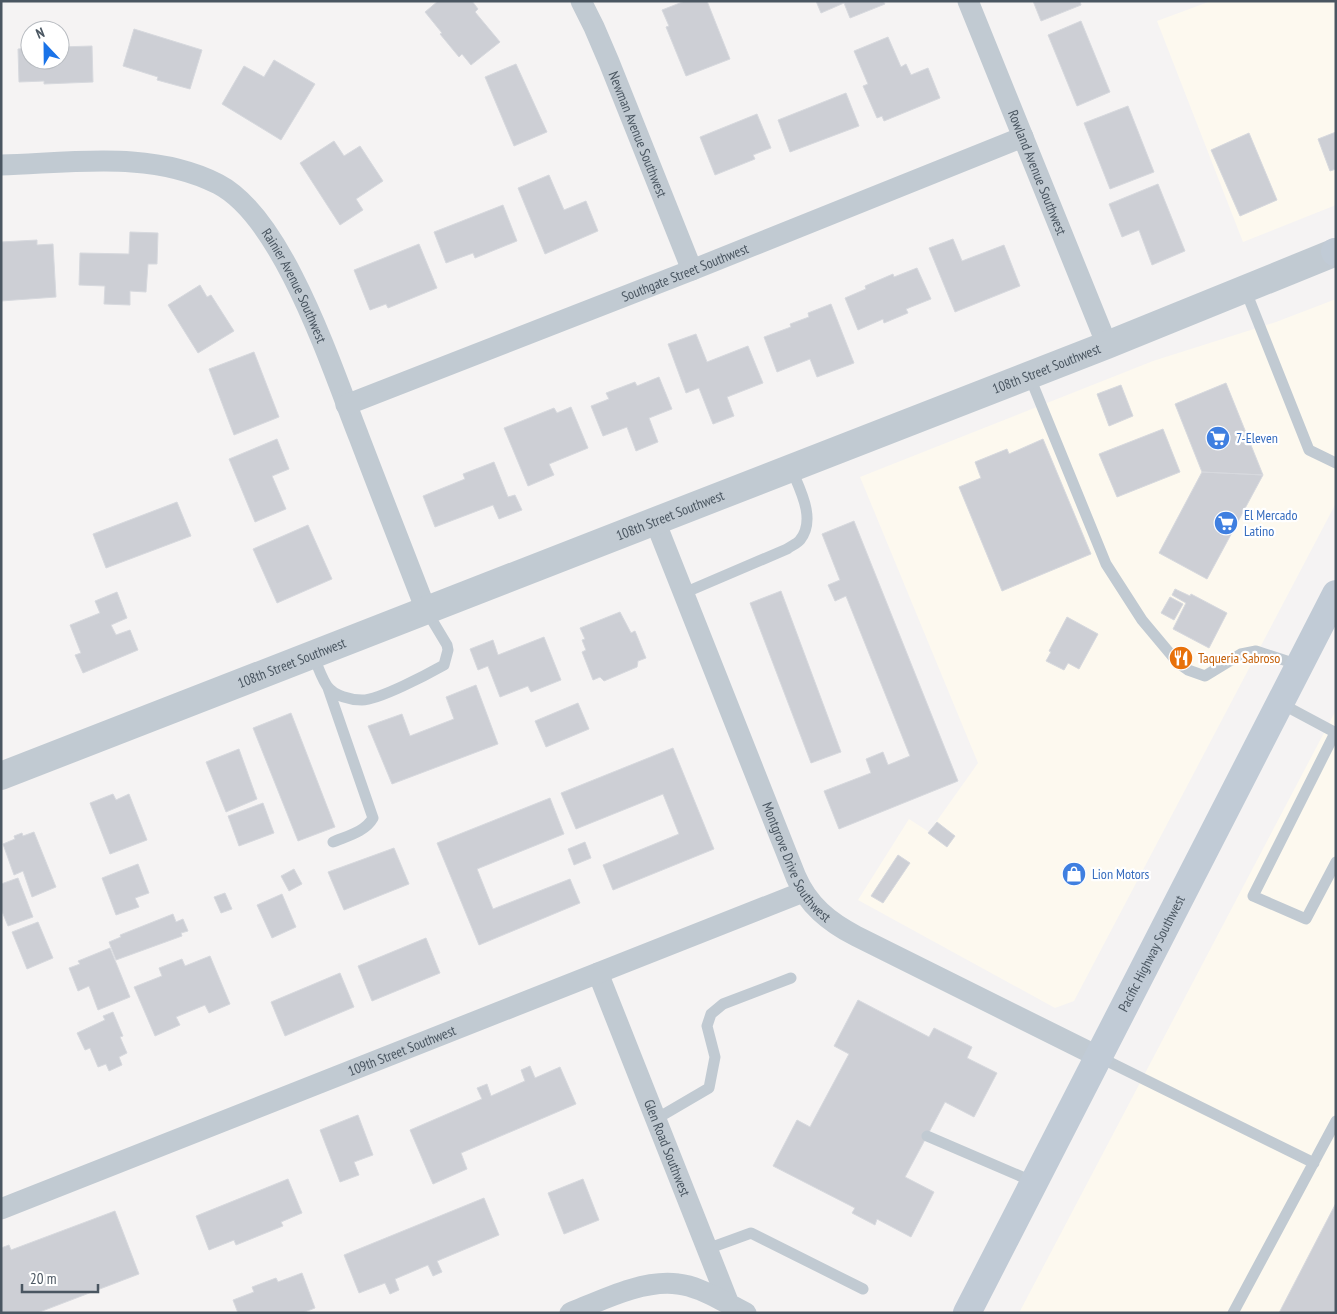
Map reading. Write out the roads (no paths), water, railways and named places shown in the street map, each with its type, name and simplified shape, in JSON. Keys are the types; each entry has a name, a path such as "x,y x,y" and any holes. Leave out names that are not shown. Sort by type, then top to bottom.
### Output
{"main road":[{"name":"Pacific Highway Southwest","path":"967,1313 1336,594"}],"street":[{"name":"Newman Avenue Southwest","path":"581,1 609,62 692,270"},
{"name":"Rowland Avenue Southwest","path":"968,1 1107,345"},
{"name":"Southgate Street Southwest","path":"346,405 692,270 1023,137"},
{"name":"Rainier Avenue Southwest","path":"1,165 84,161 155,164 196,174 217,183 232,192 252,212 275,244 302,297 426,610"},
{"name":"108th Street Southwest","path":"1,776 1107,345 1336,252"},
{"name":"Montgrove Drive Southwest","path":"655,521 793,871 803,892 819,911 847,931 1099,1057"},
{"name":"109th Street Southwest","path":"1,1210 803,892"},
{"name":"Glen Road Southwest","path":"598,973 733,1310"},
{"path":"584,1310 632,1289 667,1283 690,1287 733,1310"}],"lane":[{"path":"1245,289 1309,450 1336,463"},
{"path":"1029,375 1106,564 1142,620 1178,662 1188,670 1205,676 1241,654 1256,651 1300,665"},
{"path":"684,593 787,549 800,540 806,527 807,514 791,468"},
{"path":"328,688 342,697 363,700 425,676 444,665 447,659 447,645 426,610"},
{"path":"313,654 328,688 373,818 370,824 357,832 333,842"},
{"path":"1280,703 1336,733 1253,896 1306,919 1336,862"},
{"path":"656,1119 709,1088 715,1057 707,1026 711,1014 723,1004 791,978"},
{"path":"1099,1057 1314,1163"},
{"path":"1233,1313 1336,1121"},
{"path":"927,1136 1034,1182"},
{"path":"708,1250 751,1233 863,1288"}],"place":[{"name":"7-Eleven","path":"1218,438"},
{"name":"El Mercado Latino","path":"1226,523"},
{"name":"Taqueria Sabroso","path":"1181,658"},
{"name":"Lion Motors","path":"1074,874"}]}
